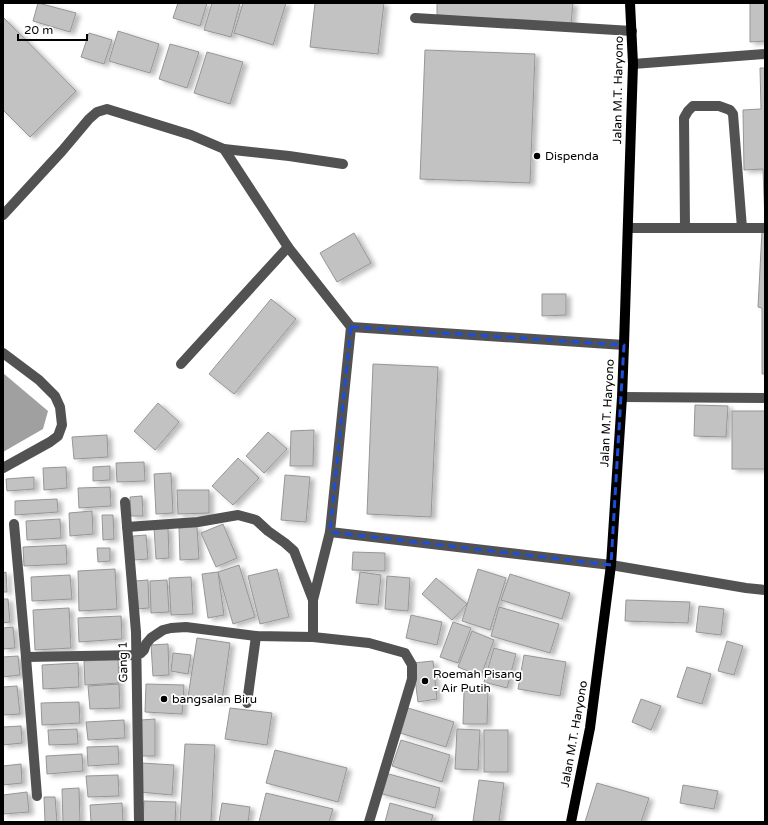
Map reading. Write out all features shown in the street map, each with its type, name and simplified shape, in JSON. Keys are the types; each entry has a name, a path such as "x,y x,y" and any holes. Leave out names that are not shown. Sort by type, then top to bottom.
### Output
{"main road":[{"name":"Jalan M.T. Haryono","path":"571,822 590,728 611,565 624,345 633,228 633,64 630,3"}],"street":[{"path":"415,18 632,31"},
{"path":"633,64 765,54"},
{"path":"682,228 684,118 693,106 719,106 730,110 734,114 742,228"},
{"path":"3,215 89,119 97,112 107,109 191,135 224,149 343,164"},
{"path":"224,149 288,247 352,327 330,532 313,600 314,637"},
{"path":"633,228 765,228"},
{"path":"181,364 288,247"},
{"path":"352,327 624,345"},
{"path":"3,353 39,380 55,396 60,407 62,425 58,436 50,442 3,468"},
{"path":"622,397 765,398"},
{"name":"Gang 1","path":"125,502 136,632 139,822"},
{"path":"127,527 198,522 238,515 256,520 294,551 313,600"},
{"path":"14,524 37,796"},
{"path":"330,532 611,565 765,590"},
{"path":"26,657 136,655 144,650 146,644 151,638 163,630 186,627 256,636 314,637 369,643 405,653 412,665 412,679 369,822"},
{"path":"247,703 256,636"}],"highlighted area":[{"path":"351,327 624,345 611,565 330,532"}],"shaded area":[{"path":"3,373 48,411 43,429 3,452"}],"building":[{"path":"38,3 76,13 70,32 33,21"},
{"path":"178,3 207,3 200,26 173,18"},
{"path":"212,3 240,3 231,37 204,30"},
{"path":"243,3 286,3 273,45 234,33"},
{"path":"315,3 384,3 378,54 310,47"},
{"path":"437,3 573,3 571,24 437,15"},
{"path":"750,3 765,3 765,41 750,42"},
{"path":"3,17 76,91 30,137 3,110"},
{"path":"118,31 159,44 150,73 109,61"},
{"path":"89,33 112,40 104,64 81,57"},
{"path":"170,44 199,52 187,88 159,79"},
{"path":"425,50 535,54 530,183 420,179"},
{"path":"207,52 243,62 230,104 194,93"},
{"path":"760,68 765,68 765,223 763,169 744,170 743,110 761,109"},
{"path":"762,231 765,231 765,374 762,374 762,308 758,307"},
{"path":"354,233 371,263 337,282 320,253"},
{"path":"542,294 566,294 566,315 542,316"},
{"path":"271,299 296,319 234,394 209,374"},
{"path":"373,364 438,367 431,517 367,514"},
{"path":"158,403 179,422 155,450 134,431"},
{"path":"695,405 728,406 726,437 694,436"},
{"path":"732,411 765,411 765,469 732,469"},
{"path":"314,430 313,466 290,466 291,431"},
{"path":"268,432 287,449 264,473 246,456"},
{"path":"107,435 108,457 74,459 72,437"},
{"path":"238,458 259,478 233,505 212,486"},
{"path":"144,462 145,481 117,482 116,463"},
{"path":"110,466 110,480 93,481 93,467"},
{"path":"66,467 67,488 44,490 43,468"},
{"path":"171,473 173,513 156,514 154,474"},
{"path":"285,475 310,477 306,522 281,520"},
{"path":"34,477 34,489 7,491 6,479"},
{"path":"110,487 111,506 79,508 78,488"},
{"path":"177,490 209,490 209,513 178,514"},
{"path":"142,496 143,516 131,516 130,497"},
{"path":"57,499 58,512 15,515 15,501"},
{"path":"92,511 93,534 70,536 69,513"},
{"path":"102,515 113,515 114,539 103,540"},
{"path":"60,519 61,538 27,540 26,521"},
{"path":"223,524 237,558 216,567 201,533"},
{"path":"168,527 169,558 156,559 154,528"},
{"path":"197,527 199,559 180,560 179,528"},
{"path":"146,535 148,559 134,560 133,536"},
{"path":"66,545 67,564 24,566 23,547"},
{"path":"97,548 110,548 110,561 98,562"},
{"path":"353,552 385,553 385,571 352,570"},
{"path":"239,565 255,617 233,624 218,572"},
{"path":"115,569 117,609 79,611 78,571"},
{"path":"277,569 289,617 260,624 248,576"},
{"path":"478,569 506,578 490,630 462,621"},
{"path":"6,572 7,592 3,592 3,573"},
{"path":"218,572 224,615 208,618 202,574"},
{"path":"360,572 381,575 378,605 356,603"},
{"path":"510,574 570,593 562,619 501,600"},
{"path":"70,575 72,599 32,601 31,577"},
{"path":"387,576 410,578 408,611 385,609"},
{"path":"191,577 193,614 171,615 169,578"},
{"path":"436,578 467,604 452,620 422,594"},
{"path":"148,580 149,608 136,609 135,581"},
{"path":"167,580 169,612 151,613 150,581"},
{"path":"3,599 8,599 10,622 3,623"},
{"path":"626,600 690,602 688,623 625,621"},
{"path":"699,606 724,609 721,635 696,632"},
{"path":"499,607 559,624 550,653 491,636"},
{"path":"69,608 71,648 35,650 33,610"},
{"path":"411,615 442,622 437,645 406,638"},
{"path":"121,616 122,639 79,642 78,618"},
{"path":"453,622 471,628 458,663 440,657"},
{"path":"13,627 15,648 3,649 3,628"},
{"path":"472,631 494,640 481,676 458,667"},
{"path":"197,638 230,643 222,701 188,697"},
{"path":"727,641 743,646 734,675 718,671"},
{"path":"168,644 169,675 153,676 151,645"},
{"path":"494,648 516,654 507,688 484,682"},
{"path":"173,653 191,655 188,674 171,671"},
{"path":"524,655 566,662 560,696 518,689"},
{"path":"18,656 20,675 3,677 3,657"},
{"path":"118,659 119,683 85,685 84,661"},
{"name":"Roemah Pisang - Air Putih","path":"433,661 437,699 418,702 413,663"},
{"path":"78,663 79,687 43,689 42,665"},
{"path":"687,667 711,674 702,704 677,697"},
{"path":"119,684 120,708 90,709 88,686"},
{"name":"bangsalan Biru","path":"146,684 184,685 182,714 145,712"},
{"path":"17,686 20,714 3,715 3,687"},
{"path":"464,691 488,692 487,724 463,724"},
{"path":"641,699 661,706 651,730 632,722"},
{"path":"79,702 80,723 42,725 41,703"},
{"path":"230,708 272,713 267,745 225,739"},
{"path":"408,708 454,722 446,747 400,733"},
{"path":"155,719 155,756 142,756 141,720"},
{"path":"124,720 125,738 88,740 86,722"},
{"path":"21,726 22,743 3,745 3,727"},
{"path":"77,729 78,744 49,745 48,730"},
{"path":"457,729 480,730 478,770 455,769"},
{"path":"484,730 508,730 508,772 484,772"},
{"path":"401,740 450,755 442,782 392,766"},
{"path":"185,744 215,745 211,822 180,822"},
{"path":"118,746 119,764 88,766 87,747"},
{"path":"275,750 347,768 338,802 266,783"},
{"path":"82,754 83,771 47,774 46,756"},
{"path":"142,763 174,765 172,795 140,792"},
{"path":"21,764 22,783 3,785 3,766"},
{"path":"385,773 440,788 435,808 379,793"},
{"path":"118,775 119,796 88,797 86,776"},
{"path":"479,780 504,783 499,822 473,821"},
{"path":"597,783 649,798 641,822 585,822"},
{"path":"683,785 718,791 714,809 680,803"},
{"path":"79,788 80,822 63,822 62,789"},
{"path":"27,792 29,812 3,814 3,795"},
{"path":"266,793 333,809 329,822 259,822"},
{"path":"44,797 55,797 57,822 45,822"},
{"path":"144,801 176,802 175,822 143,822"},
{"path":"122,803 123,822 91,822 90,805"},
{"path":"222,803 250,807 248,822 219,822"},
{"path":"390,803 433,815 431,822 385,822"}],"place":[{"name":"Dispenda","path":"537,156"},
{"name":"Roemah Pisang - Air Putih","path":"425,681"},
{"name":"bangsalan Biru","path":"164,699"}]}
